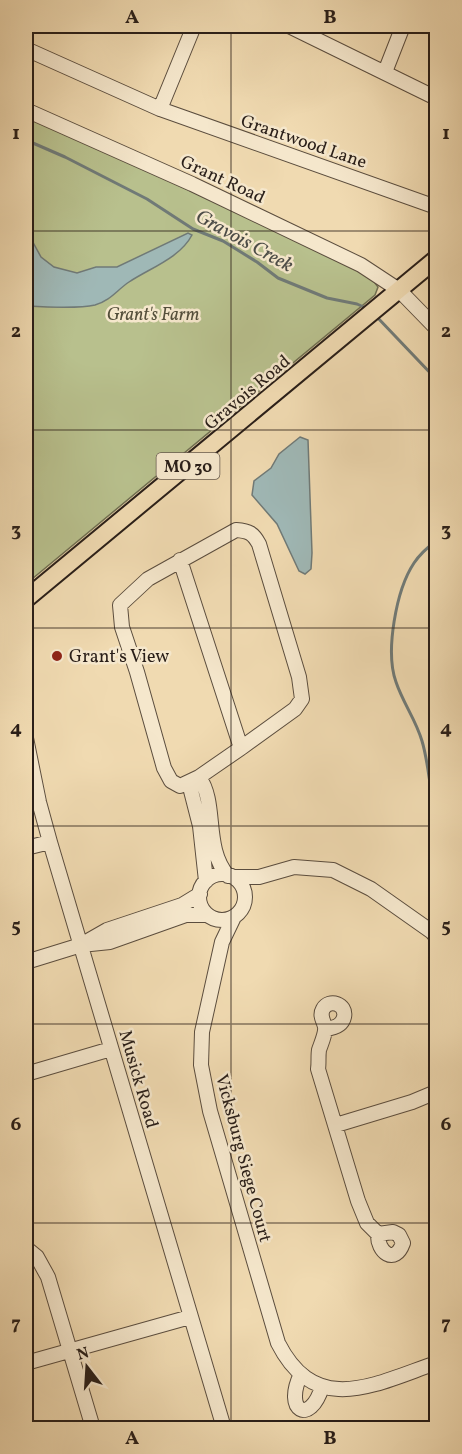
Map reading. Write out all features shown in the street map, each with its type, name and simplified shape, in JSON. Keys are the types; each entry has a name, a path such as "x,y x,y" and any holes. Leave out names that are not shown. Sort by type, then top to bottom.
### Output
{"main road":[{"name":"Gravois Road","path":"26,599 436,259"}],"street":[{"path":"160,109 194,26"},
{"path":"289,26 436,98"},
{"path":"385,72 403,26"},
{"name":"Grantwood Lane","path":"26,49 160,109 436,207"},
{"name":"Grant Road","path":"26,110 192,184 375,273 399,290 436,328"},
{"path":"236,530 254,534 259,544 299,677 302,699 295,709 242,748 194,780 180,786 171,781 164,768 122,627 120,612 120,605 148,579 236,530"},
{"path":"180,560 242,748"},
{"name":"Musick Road","path":"26,738 50,842 224,1428"},
{"path":"26,962 81,945 110,942 186,915 210,916 225,920 234,917 243,906 245,896 243,887 220,866 215,853 205,792 194,780"},
{"path":"194,780 200,826 202,908 210,916 222,942"},
{"path":"26,848 50,842"},
{"path":"81,945 107,930 182,905 214,876 259,877 294,867 333,870 371,889 436,937"},
{"path":"245,896 259,877"},
{"name":"Vicksburg Siege Court","path":"234,917 222,942 202,1032 201,1065 210,1111 278,1343 285,1358 301,1374 309,1381 330,1390 354,1389 436,1363"},
{"path":"326,1029 319,1053 318,1069 358,1201 367,1223 378,1234"},
{"path":"26,1074 111,1049"},
{"path":"336,1125 436,1095"},
{"path":"26,1248 37,1257 48,1277 93,1428"},
{"path":"26,1363 190,1317"},
{"path":"301,1374 294,1394 294,1402 298,1408 304,1410 311,1408 318,1400 322,1387"}],"green space":[{"name":"Grant's Farm","path":"26,115 293,238 370,276 378,287 375,295 26,584"}],"water":[{"path":"26,222 29,235 41,257 54,267 77,273 96,267 117,267 188,233 192,235 180,250 164,262 129,282 100,303 70,307 26,306"},
{"path":"300,437 308,440 312,553 311,569 305,574 299,571 277,524 252,495 254,481 271,468 279,454"}],"waterway":[{"name":"Gravois Creek","path":"26,140 65,157 147,199 193,229 223,241 278,278 327,298 366,308"},
{"name":"Gravois Creek","path":"376,316 436,379"},
{"name":"Gravois Creek","path":"436,541 414,563 408,575 397,605 392,638 393,669 396,682 422,741 436,812"}],"place":[{"name":"Grant's View","path":"57,656"}]}
